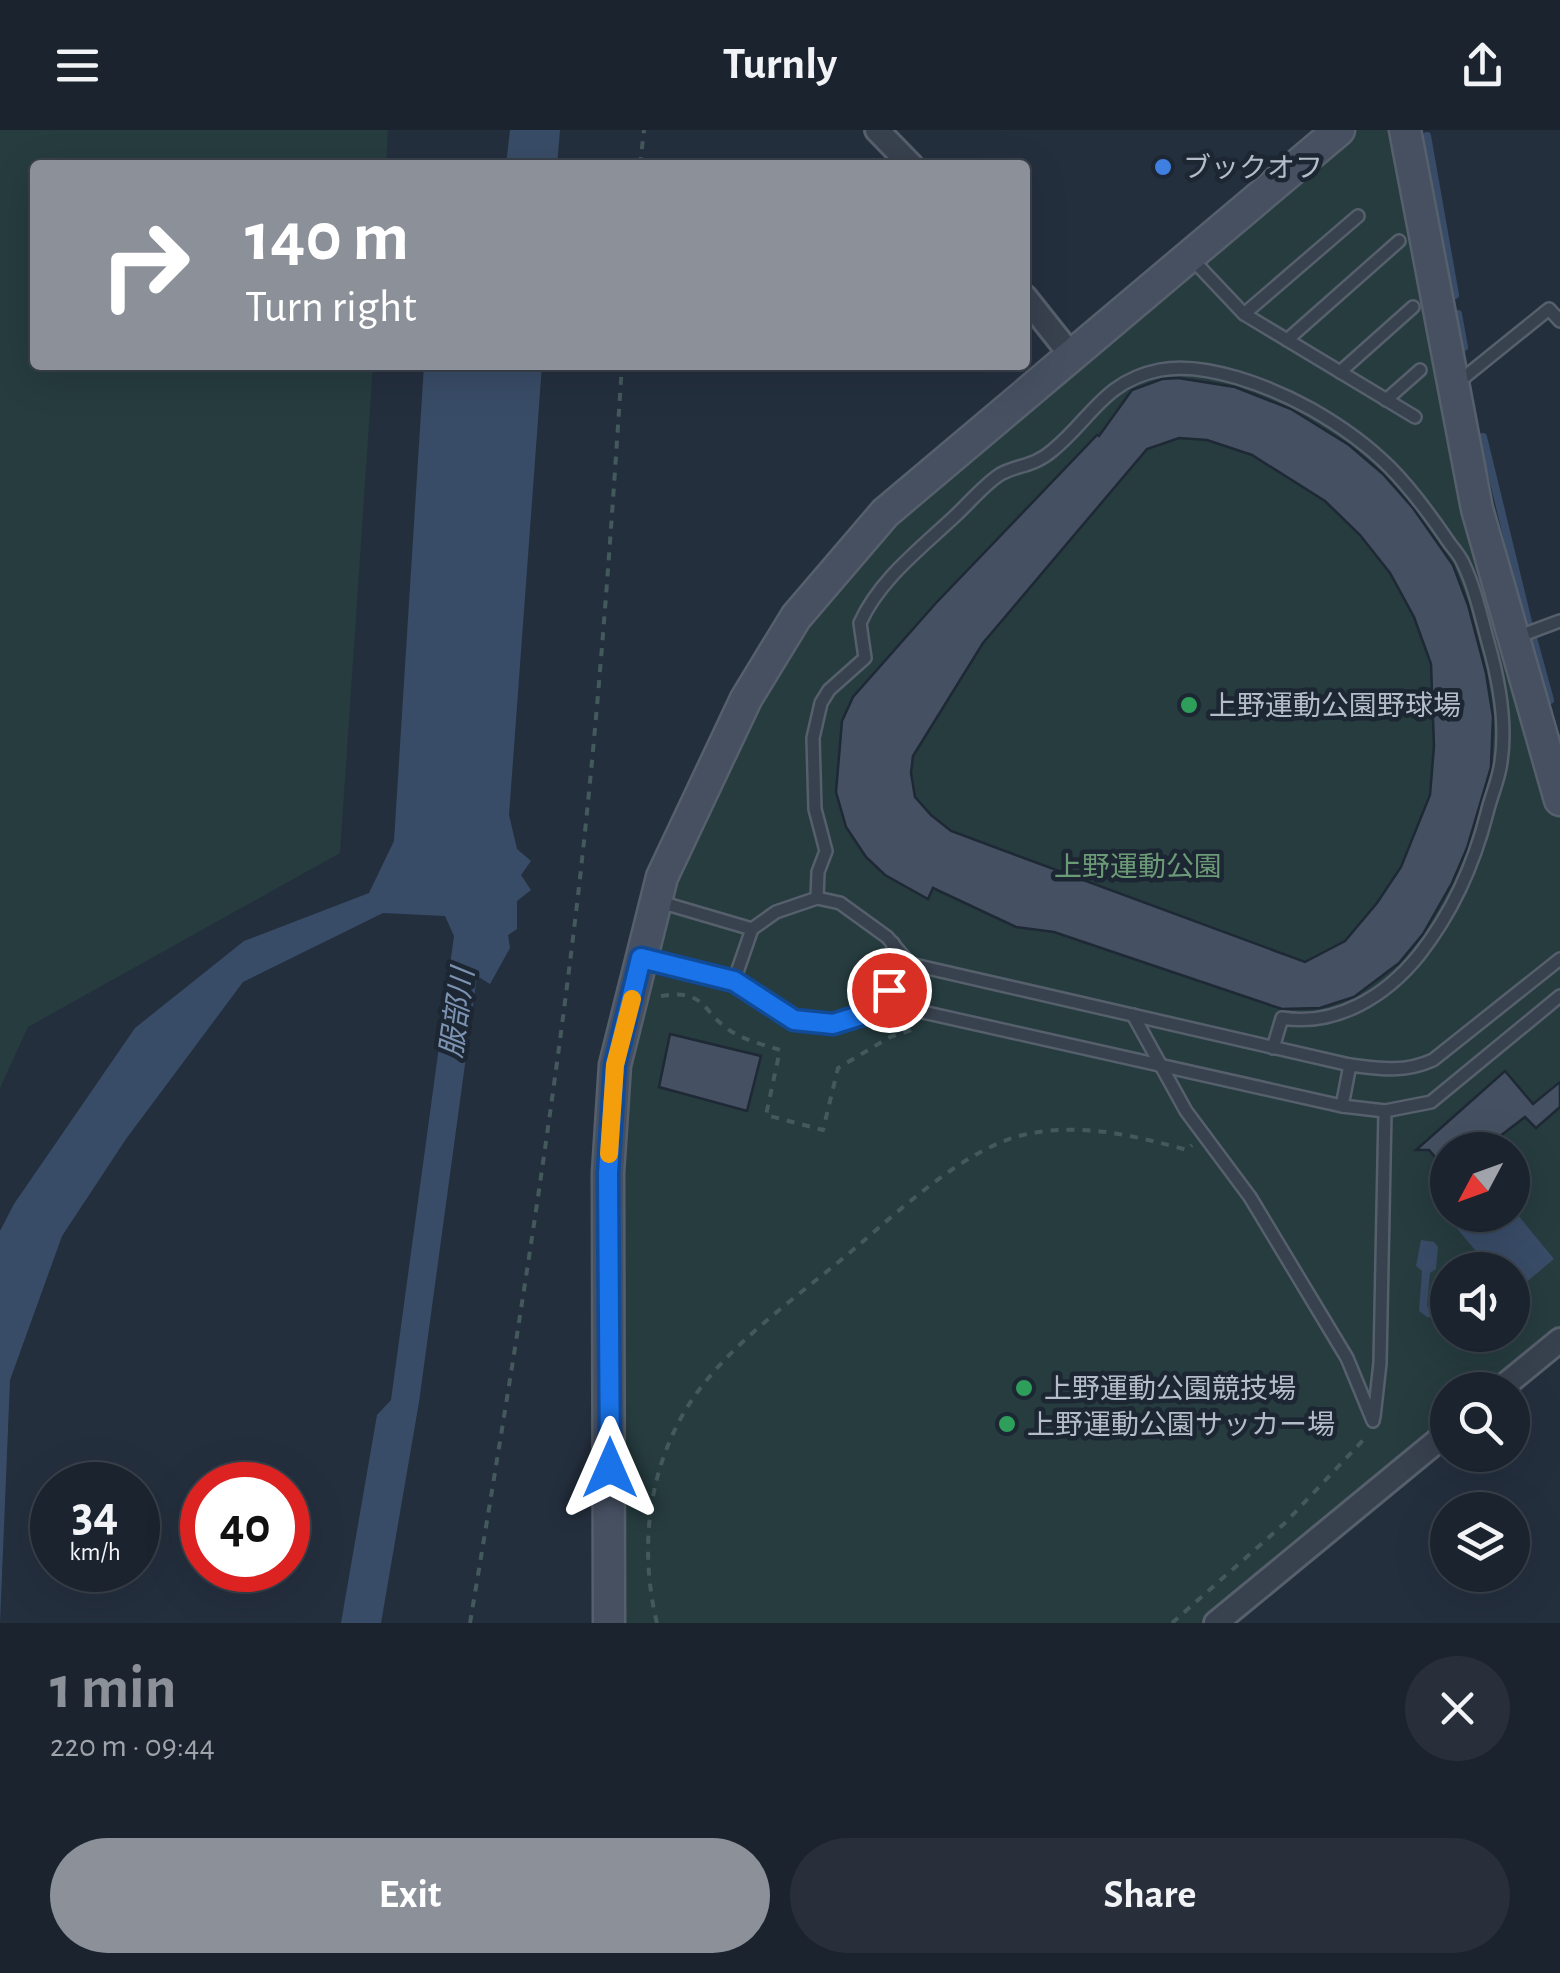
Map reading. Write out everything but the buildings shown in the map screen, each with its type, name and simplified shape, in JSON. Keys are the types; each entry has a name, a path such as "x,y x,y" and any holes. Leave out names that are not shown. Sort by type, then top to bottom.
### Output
{"street":[{"path":"877,130 906,160"},
{"path":"609,1623 608,1173 615,1065 662,877 746,699 796,617 885,513 1339,130"},
{"path":"1405,130 1478,509 1514,638 1551,735 1560,800"},
{"path":"1030,303 1071,355"},
{"path":"1521,1372 1560,1340"},
{"path":"1216,1623 1430,1447"}],"lane":[{"path":"1244,314 1358,216"},
{"path":"1287,340 1399,241"},
{"path":"1189,256 1244,314 1415,418"},
{"path":"1340,372 1413,307"},
{"path":"1454,386 1549,309 1560,322"},
{"path":"817,898 818,872 826,852 815,809 813,738 821,703 829,690 865,658 860,623 896,571 996,478 1052,452 1086,413 1127,382 1158,370 1182,368 1270,388 1366,444 1395,469 1440,526 1462,559 1476,598 1500,683 1501,734 1501,762 1477,852 1432,938 1403,974 1356,1007 1300,1021 1282,1018 1273,1048"},
{"path":"1386,400 1420,370"},
{"path":"1514,638 1560,621"},
{"path":"734,981 752,929 776,912 817,898 840,903 893,943 910,964 1350,1065 1412,1070 1433,1060 1560,959"},
{"path":"656,900 752,929"},
{"path":"875,1011 889,990 893,975 893,943"},
{"path":"641,958 734,981 794,1020 833,1024 875,1011 905,1008 1342,1106 1385,1110 1430,1102 1560,996"},
{"path":"1134,1015 1186,1111 1259,1212 1346,1358 1374,1421"},
{"path":"1342,1106 1350,1065"},
{"path":"1374,1421 1380,1363 1385,1110"}],"path":[{"path":"641,160 644,130"},
{"path":"470,1623 503,1428 575,921 610,546 622,370"},
{"path":"656,997 680,993 698,997 718,1022 736,1035 780,1050 766,1116 823,1130"},
{"path":"657,1623 647,1561 648,1519 655,1481 684,1413 701,1386 729,1355 898,1211 964,1163 997,1145 1021,1135 1083,1128 1130,1134 1187,1150 1194,1144"},
{"path":"1172,1623 1286,1523 1368,1436 1374,1421"}],"green space":[{"path":"0,130 388,130 386,160 30,160 30,370 373,370 340,853 28,1027 0,1088"},
{"name":"上野運動公園","path":"1343,130 1403,130 1560,812 1560,1332 1511,1372 1430,1372 1430,1439 1208,1623 620,1623 625,1427 620,1063 665,878 748,700 888,515"}],"water":[{"path":"510,130 560,130 557,160 507,160"},
{"name":"服部川","path":"424,370 542,370 509,815 517,849 531,861 521,875 531,890 517,901 517,929 508,935 510,948 490,984 477,976 419,1402 381,1623 341,1623 377,1415 391,1400 454,936 445,916 383,913 243,982 126,1139 62,1236 10,1380 0,1623 0,1231 14,1204 135,1028 244,941 369,893 394,841"},
{"path":"1530,1230 1554,1259 1530,1279 1530,1252 1477,1252 1460,1232"},
{"path":"1421,1240 1434,1242 1438,1247 1438,1252 1430,1252 1430,1317 1419,1311 1422,1271 1416,1266"}],"waterway":[{"path":"1427,136 1455,295"},
{"path":"1458,314 1464,347"},
{"path":"1483,437 1529,626"},
{"path":"1533,638 1550,700"}],"slow traffic":[{"path":"609,1154 615,1065 632,999"}],"place":[{"name":"ブックオフ","path":"1163,167"},
{"name":"上野運動公園野球場","path":"1189,705"},
{"name":"上野運動公園競技場","path":"1024,1388"},
{"name":"上野運動公園サッカー場","path":"1007,1424"}],"route":[{"path":"610,1468 608,1173 615,1065 641,958 734,981 794,1020 833,1024 875,1011 889,990"}]}
